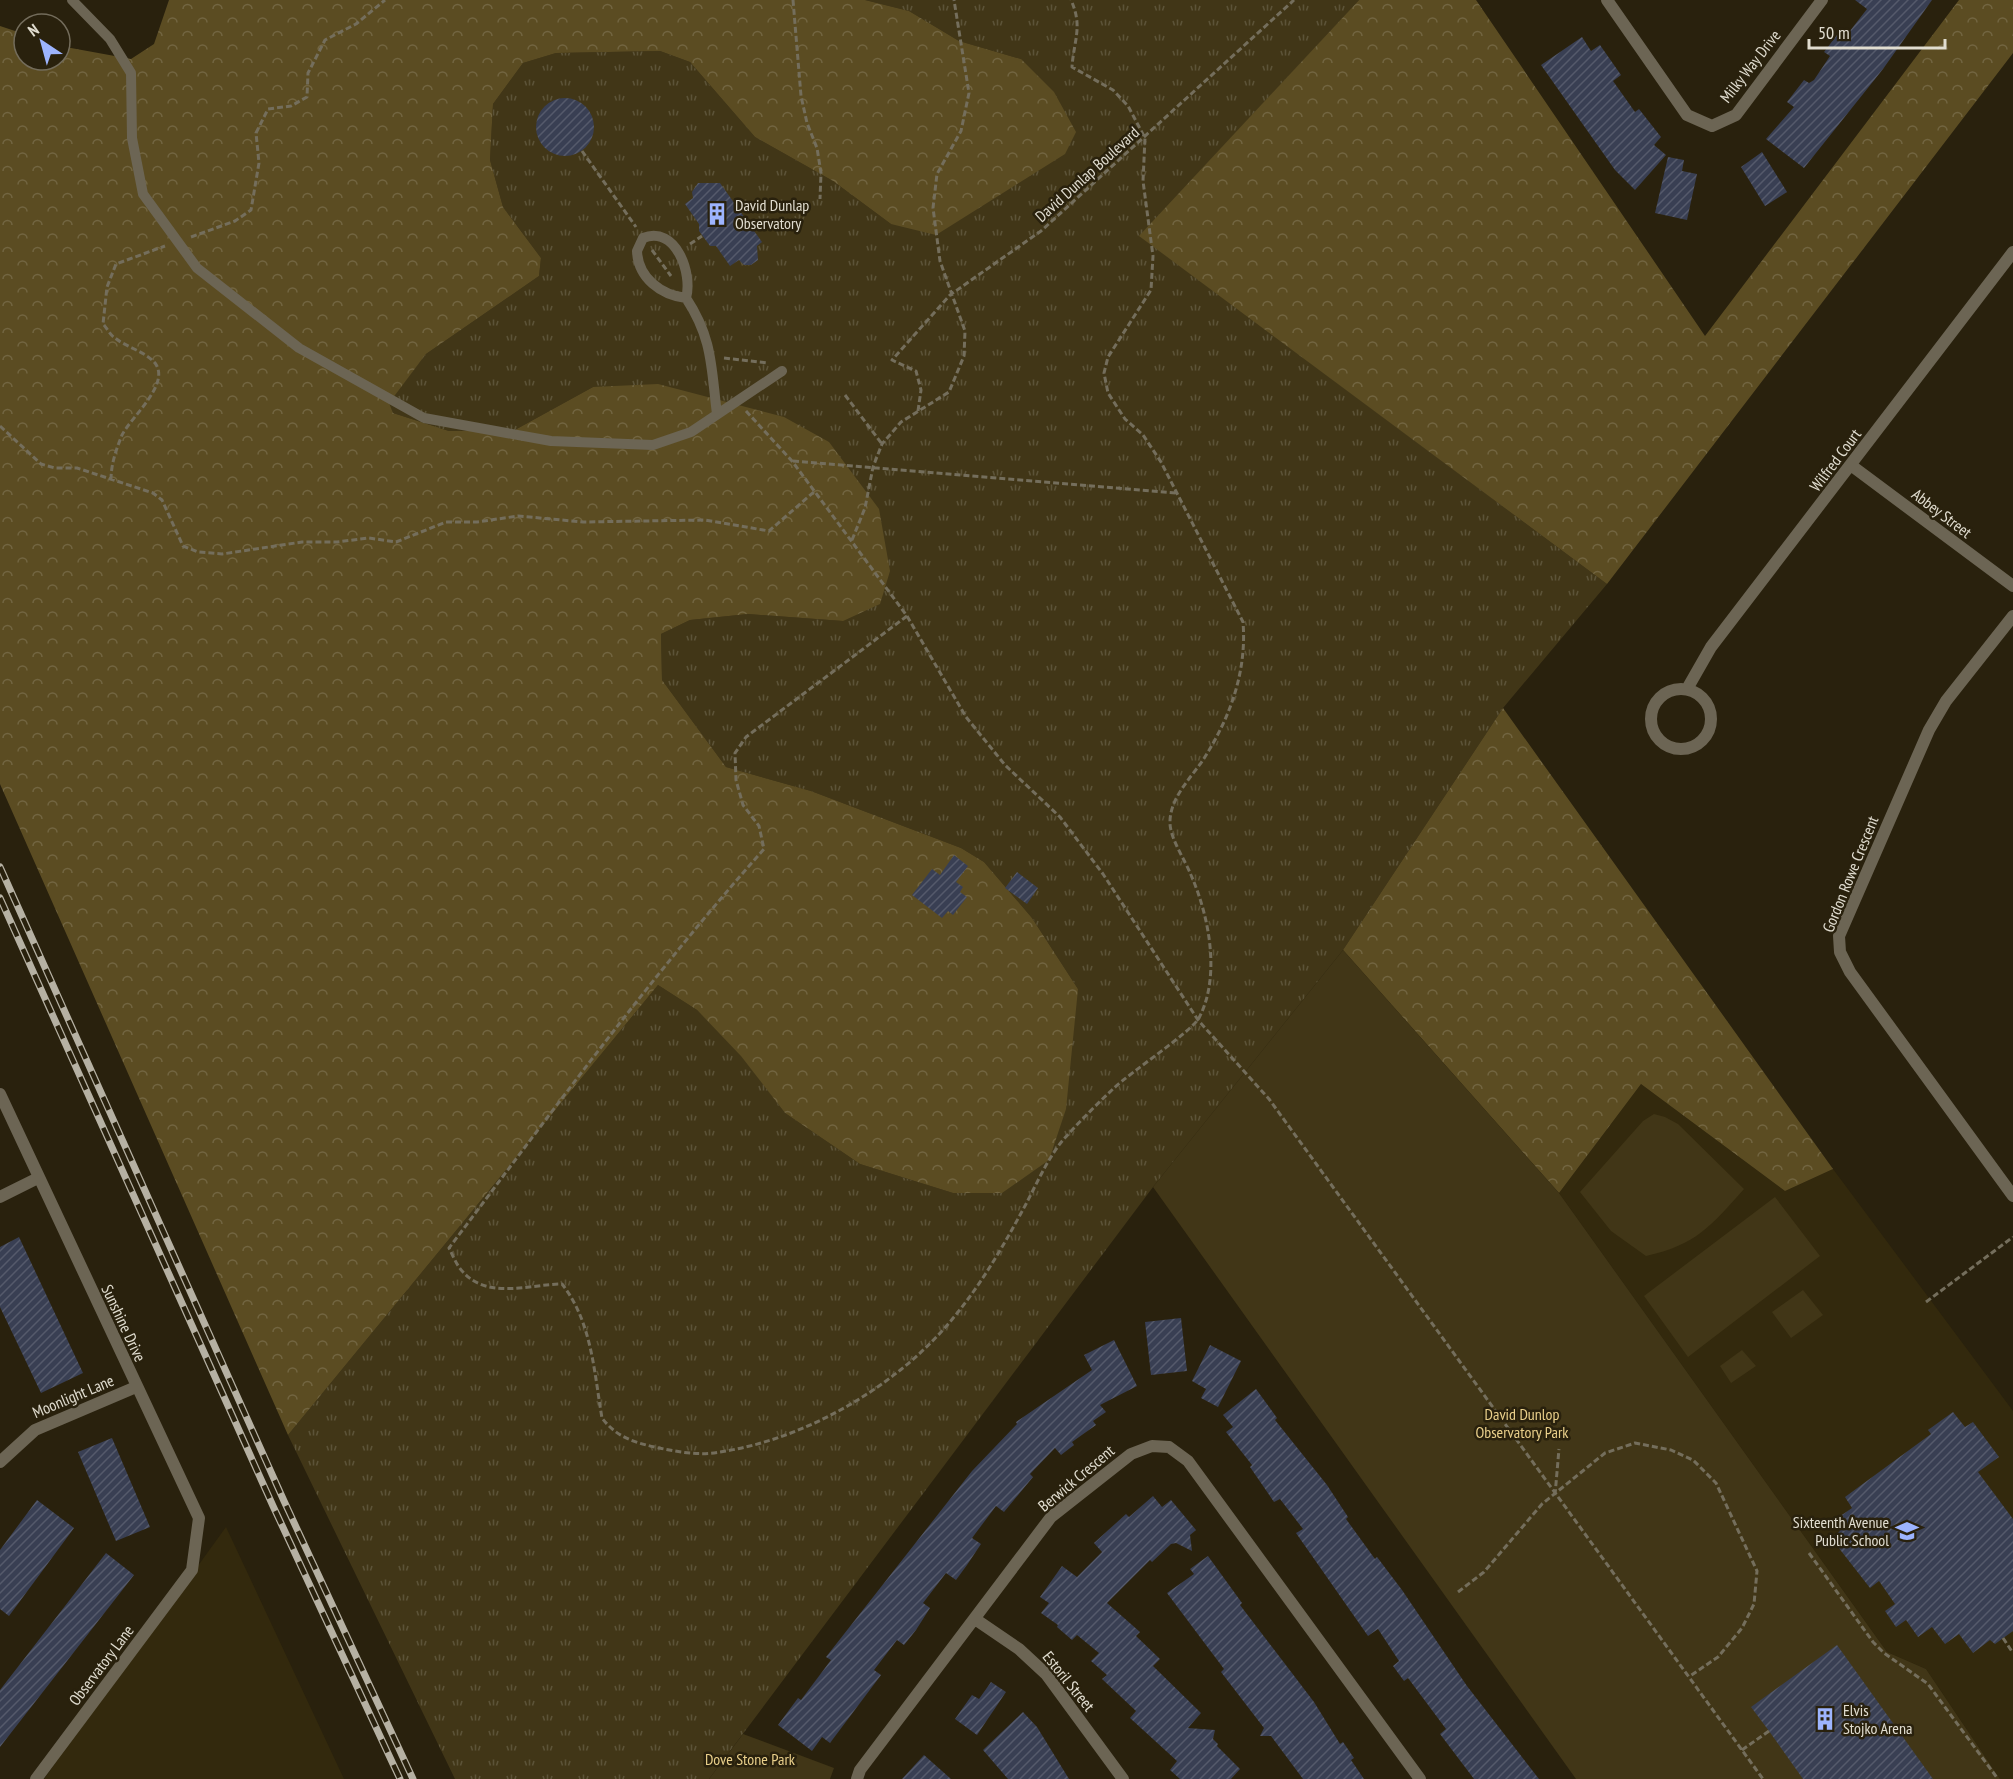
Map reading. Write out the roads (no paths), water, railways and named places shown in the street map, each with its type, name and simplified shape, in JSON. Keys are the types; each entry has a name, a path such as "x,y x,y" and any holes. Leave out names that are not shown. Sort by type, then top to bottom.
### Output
{"street":[{"name":"Milky Way Drive","path":"1607,0 1687,115 1712,126 1736,115 1822,0"},
{"name":"Wilfred Court","path":"1687,690 1712,647 2013,252"},
{"name":"Abbey Street","path":"1852,466 2013,586"},
{"name":"Gordon Rowe Crescent","path":"2013,616 1946,701 1929,730 1839,936 1840,952 1850,972 2013,1196"},
{"path":"1687,690 1704,699 1709,707 1712,725 1702,742 1685,750 1675,750 1665,746 1652,730 1653,709 1666,693 1687,690"},
{"name":"Sunshine Drive","path":"0,1094 199,1518 192,1570"},
{"path":"0,1197 38,1178"},
{"name":"Moonlight Lane","path":"0,1462 35,1430 136,1387"},
{"name":"Berwick Crescent","path":"857,1779 860,1770 1051,1517 1131,1454 1152,1446 1169,1447 1188,1461 1420,1779"},
{"name":"Observatory Lane","path":"36,1779 192,1570"},
{"name":"Estoril Street","path":"975,1619 1019,1649 1046,1674 1123,1779"}],"lane":[{"path":"72,0 111,39 131,73 132,138 143,194 197,268 298,348 424,418 551,441 653,445 691,432 782,371"},
{"path":"686,298 689,287 688,275 678,252 657,235 643,238 637,251 641,269 664,293 686,298 699,318 708,340 717,414"}],"railway":[{"path":"0,867 284,1501 413,1779"},
{"path":"0,898 273,1506 400,1779"}],"place":[{"name":"David Dunlap Observatory","path":"717,214"},
{"name":"Sixteenth Avenue Public School","path":"1907,1531"},
{"name":"Elvis Stojko Arena","path":"1825,1719"}],"park label":[{"name":"David Dunlop Observatory Park","path":"1522,1423"},
{"name":"Dove Stone Park","path":"750,1759"}]}
